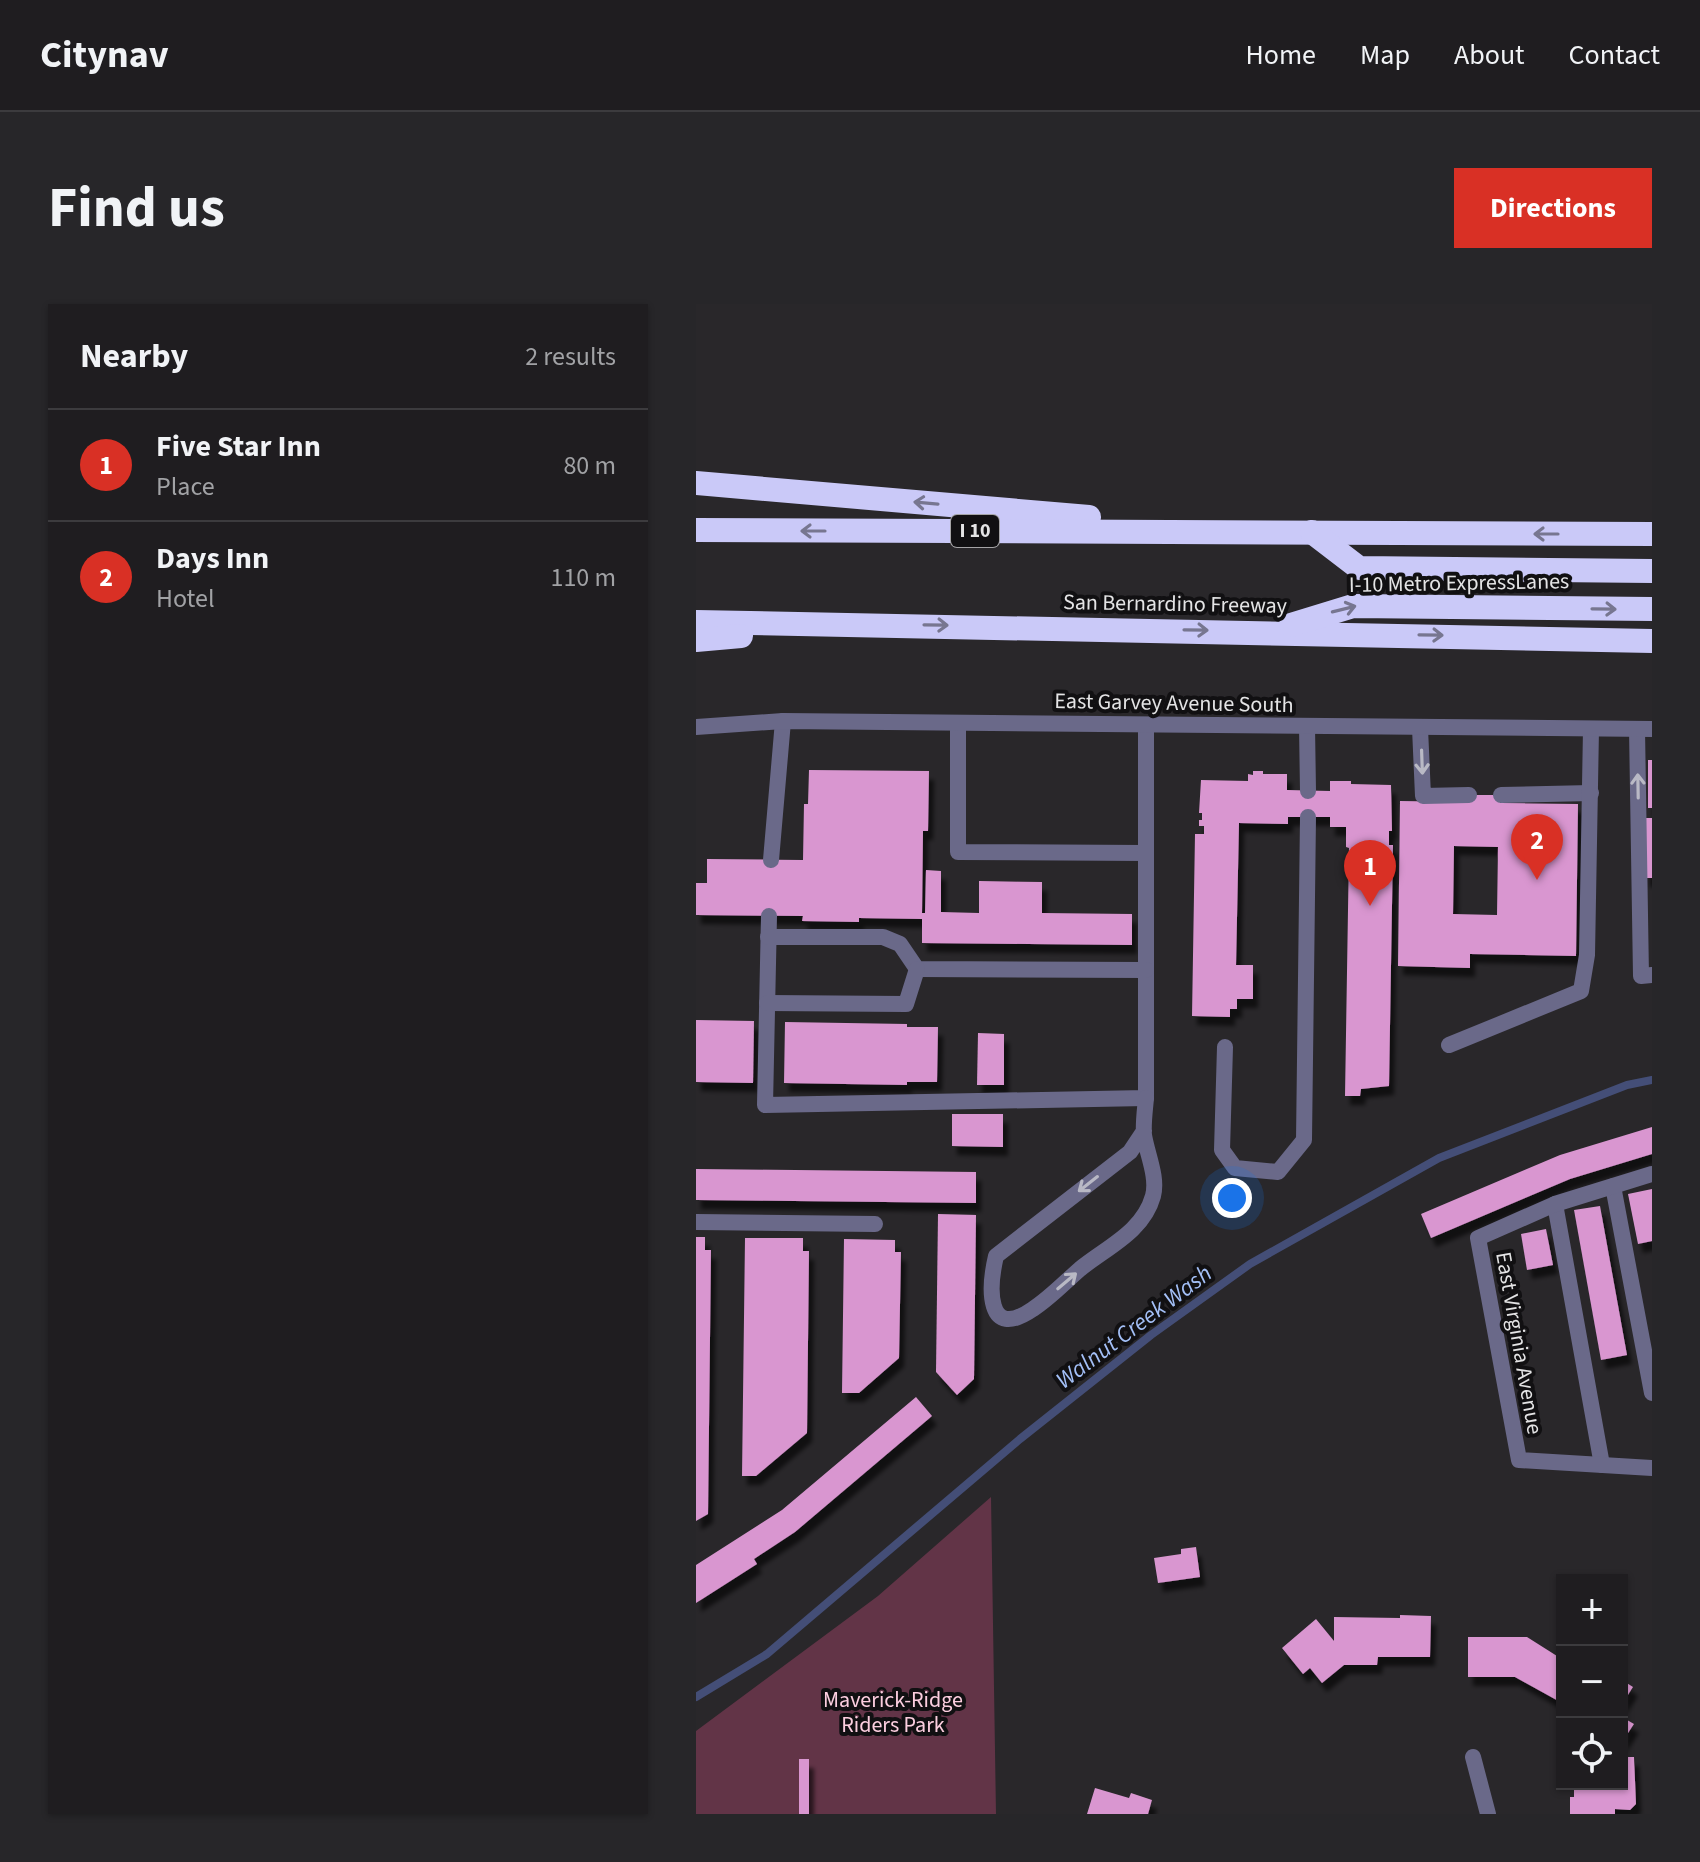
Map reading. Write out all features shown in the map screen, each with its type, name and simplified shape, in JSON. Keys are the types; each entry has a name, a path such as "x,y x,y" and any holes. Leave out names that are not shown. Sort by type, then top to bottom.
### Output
{"highway":[{"path":"696,483 1255,531"},
{"name":"I 10","path":"696,530 1652,534"},
{"name":"I-10 Metro ExpressLanes","path":"1312,532 1359,568 1652,571"},
{"name":"I-10 Metro ExpressLanes","path":"1269,631 1353,606 1652,609"},
{"name":"San Bernardino Freeway","path":"696,622 1652,641"},
{"path":"696,640 858,624"}],"street":[{"name":"East Garvey Avenue South","path":"696,727 783,721 1644,729"},
{"path":"771,860 783,721"},
{"path":"958,723 958,852 1145,853"},
{"path":"1144,1131 1130,1152 996,1256 991,1299 993,1309 1001,1317 1013,1319 1032,1311 1092,1260 1122,1240 1143,1218 1153,1194 1144,1131 1146,725"},
{"path":"1307,726 1308,791"},
{"path":"1420,728 1423,796 1469,795"},
{"path":"1449,1045 1581,991 1587,955 1591,729"},
{"path":"1644,729 1646,975"},
{"path":"1501,795 1591,793"},
{"path":"1225,1047 1222,1150 1235,1168 1278,1172 1304,1140 1308,817"},
{"path":"769,916 765,1105 1146,1098"},
{"path":"768,937 883,937 900,944 917,969"},
{"path":"917,969 1146,970"},
{"path":"767,1003 906,1004 917,969"},
{"name":"East Virginia Avenue","path":"1652,1174 1555,1204 1478,1238 1519,1460 1652,1468"},
{"path":"1613,1186 1652,1393"},
{"path":"1555,1204 1602,1465"},
{"path":"696,1222 875,1224"},
{"path":"1473,1757 1488,1814"}],"green space":[{"name":"Maverick-Ridge Riders Park","path":"991,1497 996,1814 696,1814 696,1731 878,1596"}],"building":[{"path":"1648,760 1652,760 1652,808 1648,808"},
{"path":"809,770 929,771 928,831 923,831 922,913 925,913 926,870 941,871 941,912 979,913 979,881 1042,882 1042,913 1132,914 1132,945 922,943 922,919 802,921 803,916 696,915 696,883 707,883 707,859 803,860 804,804 808,804"},
{"path":"1253,771 1287,774 1287,790 1330,791 1330,781 1391,785 1389,1086 1361,1089 1360,1096 1345,1096 1349,848 1346,847 1346,827 1330,827 1330,817 1288,817 1288,824 1239,823 1236,965 1253,965 1253,999 1237,999 1237,1009 1230,1009 1230,1017 1192,1016 1195,834 1204,834 1204,826 1199,826 1199,820 1202,820 1202,813 1199,813 1201,780 1248,781 1248,774 1253,775"},
{"path":"1469,795 1501,795 1500,803 1578,804 1576,956 1470,954 1470,968 1398,966 1400,801 1469,802","holes":["1454,846 1498,847 1497,915 1453,914"]},
{"path":"1645,818 1652,818 1652,878 1645,878"},
{"path":"696,1020 754,1021 753,1083 696,1082"},
{"path":"785,1022 938,1027 937,1082 907,1082 907,1085 784,1083"},
{"path":"978,1033 1004,1034 1004,1085 977,1085"},
{"path":"952,1114 1003,1114 1003,1147 952,1146"},
{"path":"1652,1127 1652,1154 1570,1179 1431,1238 1421,1214 1560,1155"},
{"path":"696,1169 976,1172 976,1203 696,1200"},
{"path":"1652,1189 1652,1241 1638,1244 1628,1194"},
{"path":"1600,1206 1627,1355 1601,1360 1574,1210"},
{"path":"938,1214 976,1215 974,1379 957,1395 936,1372"},
{"path":"1546,1229 1553,1265 1527,1270 1521,1234"},
{"path":"696,1237 705,1237 705,1250 711,1250 708,1514 696,1521"},
{"path":"745,1238 803,1238 803,1251 809,1251 807,1433 756,1476 742,1476"},
{"path":"844,1239 895,1240 895,1252 901,1252 899,1358 859,1393 842,1393"},
{"path":"916,1397 932,1416 795,1532 754,1559 757,1564 696,1603 696,1565 782,1510"},
{"path":"1196,1547 1200,1577 1158,1583 1154,1558 1181,1554 1181,1549"},
{"path":"1400,1615 1431,1616 1430,1657 1378,1657 1377,1665 1344,1665 1322,1683 1310,1668 1303,1674 1282,1648 1316,1619 1334,1641 1334,1617 1400,1618"},
{"path":"1468,1637 1527,1637 1556,1655 1556,1700 1515,1677 1468,1677"},
{"path":"1628,1757 1634,1757 1636,1804 1630,1810 1615,1809 1615,1814 1570,1814 1570,1797 1574,1797 1574,1790 1628,1790"},
{"path":"799,1759 809,1759 809,1814 799,1814"},
{"path":"1095,1788 1129,1798 1131,1793 1152,1800 1148,1814 1087,1814"}],"waterway":[{"name":"Walnut Creek Wash","path":"696,1697 767,1654 1020,1439 1151,1335 1250,1264 1439,1158 1627,1085 1652,1080"}],"place":[{"name":"Days Inn","path":"1537,880"},
{"name":"Five Star Inn","path":"1370,906"}]}
